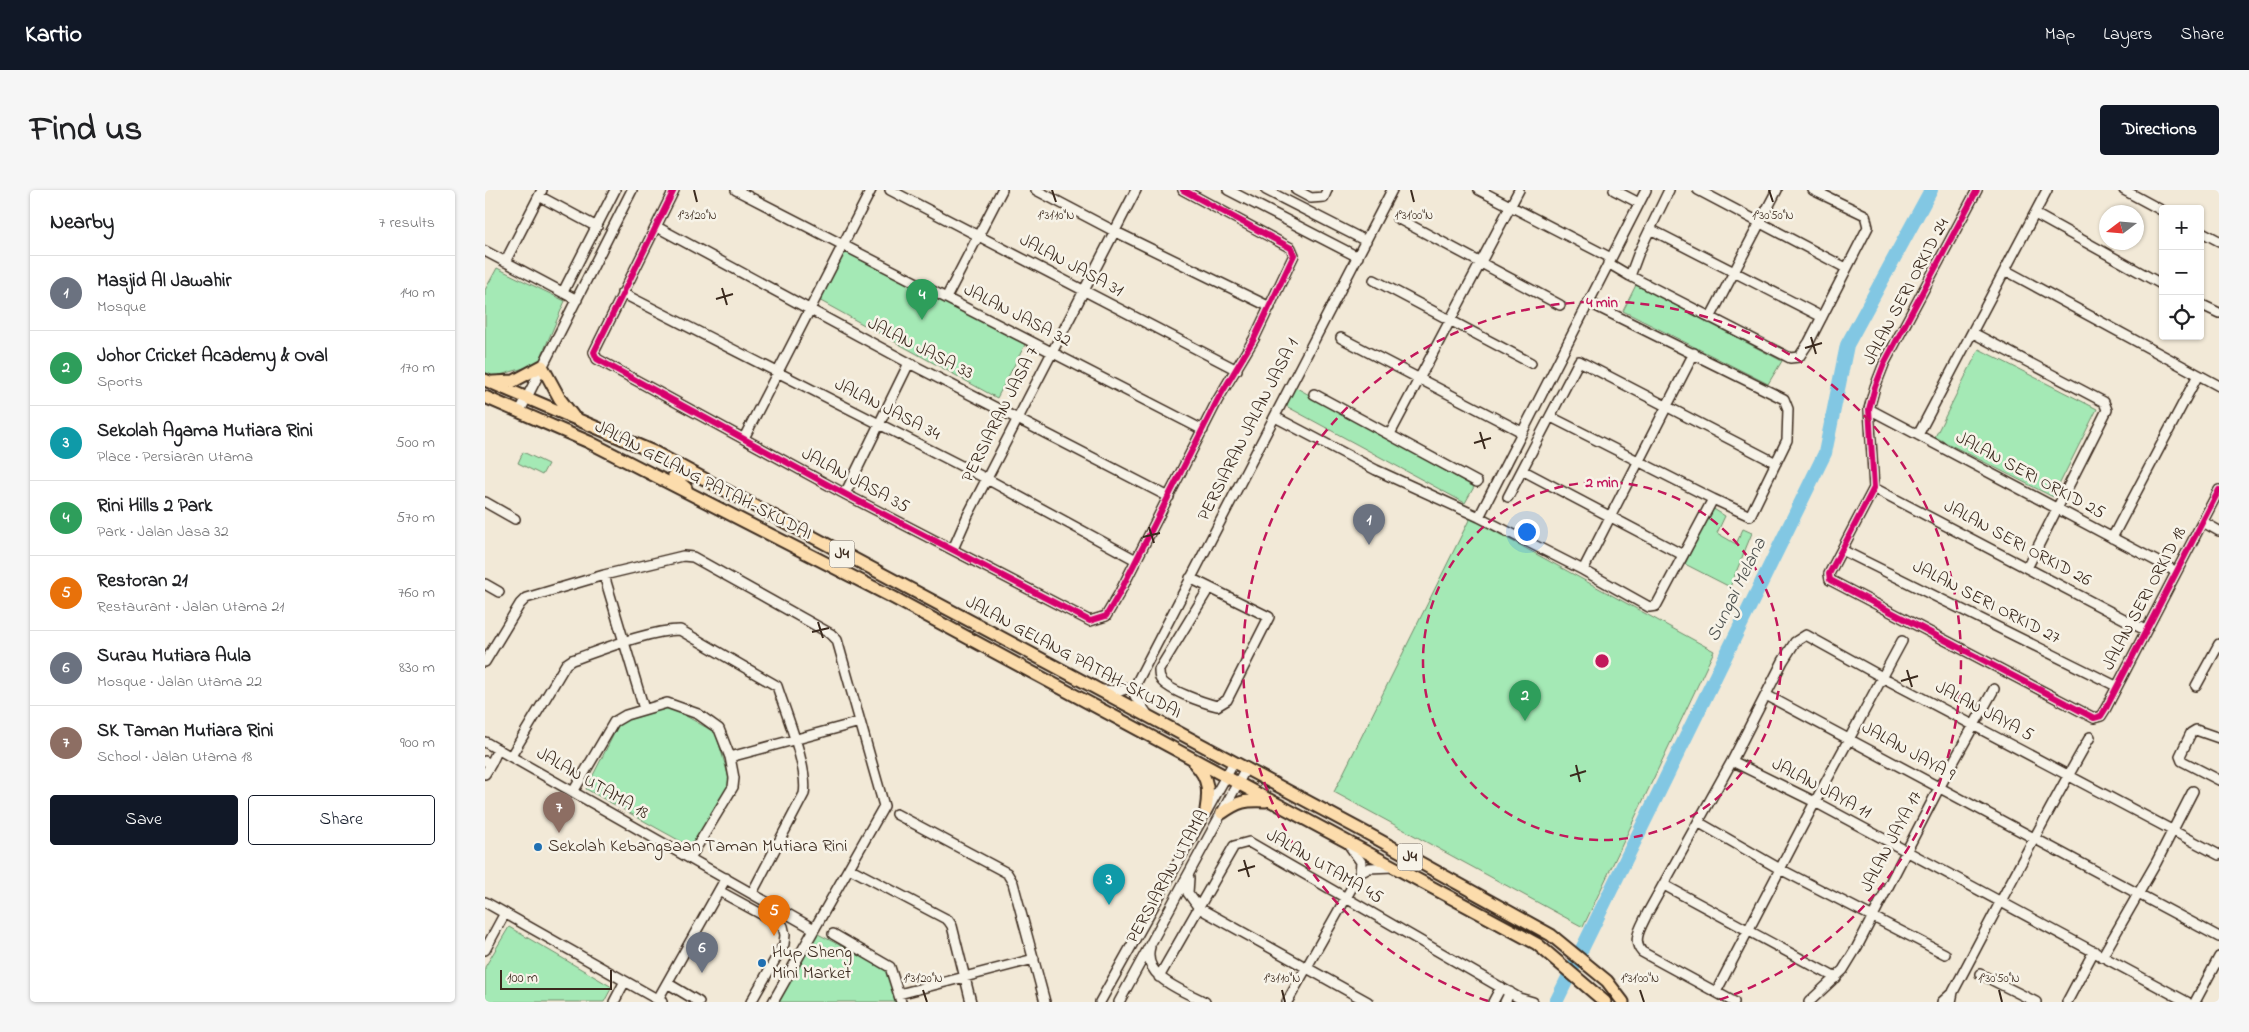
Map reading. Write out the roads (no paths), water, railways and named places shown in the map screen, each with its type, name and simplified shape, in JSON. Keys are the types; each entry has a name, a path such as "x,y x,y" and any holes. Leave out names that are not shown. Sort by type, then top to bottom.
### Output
{"main road":[{"path":"488,381 514,381 543,366 560,399 574,417"},
{"name":"JALAN GELANG PATAH-SKUDAI","path":"488,381 526,399 574,417 656,453 1152,720 1247,768 1551,935 1607,981 1623,1002"},
{"name":"JALAN GELANG PATAH-SKUDAI","path":"485,397 589,442 900,602 1537,944 1579,977 1605,1002"},
{"path":"705,503 675,479 674,475 678,472 713,484"},
{"path":"1187,756 1205,776 1209,790 1206,810"},
{"path":"1222,813 1236,803 1248,800 1270,801"}],"street":[{"path":"563,292 615,190"},
{"path":"520,411 632,190"},
{"path":"622,293 674,190"},
{"name":"JALAN JASA 32","path":"736,190 1203,430"},
{"path":"744,438 871,190"},
{"name":"JALAN JASA 31","path":"891,190 1237,370"},
{"path":"947,298 1001,190"},
{"path":"1036,190 1114,231 1270,307"},
{"name":"PERSIARAN JASA 7","path":"953,549 1018,417 1136,190"},
{"path":"1136,560 1217,401 1237,370 1270,307 1294,255 1291,248 1183,190"},
{"path":"1228,190 1358,257"},
{"path":"1266,190 1366,240"},
{"path":"1296,190 1311,198 1324,197 1327,190"},
{"name":"PERSIARAN JALAN JASA 1","path":"1135,686 1393,190"},
{"path":"1479,190 1610,260 1630,276 1710,318 1795,359 1799,358 1804,350 1868,227 1865,215 1813,190"},
{"path":"1390,434 1519,190"},
{"path":"1614,190 1639,203"},
{"path":"1479,517 1646,190"},
{"path":"1630,276 1669,190"},
{"path":"1698,190 1846,268"},
{"path":"1710,318 1777,190"},
{"name":"JALAN SERI ORKID 24","path":"1874,488 1869,409 1875,387 1884,364 1977,190"},
{"path":"1918,435 2047,190"},
{"path":"2124,190 2159,209"},
{"path":"505,262 541,193 597,227"},
{"path":"2035,214 2159,283"},
{"path":"1397,218 1560,306"},
{"name":"JALAN JASA 33","path":"657,227 909,363 1018,417 1169,497"},
{"path":"1650,229 1822,317"},
{"path":"2204,233 2219,241"},
{"path":"485,251 577,300"},
{"path":"2005,270 2219,386"},
{"path":"1374,280 1531,363"},
{"name":"JALAN JASA 35","path":"622,293 594,352 597,359 845,494 1090,621 1106,616 1136,560"},
{"name":"JALAN JASA 34","path":"622,293 987,479 1136,560"},
{"path":"1551,417 1639,460 1713,500 1750,516 1787,440 1787,404 1784,399 1588,302"},
{"path":"2204,306 2219,313"},
{"path":"1973,333 2058,376 2104,402 2107,406 2107,410 2027,568"},
{"path":"1341,338 1522,432"},
{"path":"1583,570 1694,353"},
{"path":"1508,497 1579,361 1776,463"},
{"path":"845,494 909,363"},
{"path":"2112,538 2198,375"},
{"path":"1314,394 1477,482"},
{"name":"JALAN SERI ORKID 25","path":"1869,409 2175,571"},
{"path":"1275,417 1376,470 1479,517 1653,608 1713,500"},
{"path":"1522,470 1683,555"},
{"path":"1842,550 1874,488"},
{"name":"JALAN SERI ORKID 26","path":"1874,488 2145,630"},
{"name":"JALAN SERI ORKID 18","path":"1842,550 1829,574 1830,580 2094,718 2101,716 2106,708 2175,571 2219,490"},
{"path":"485,502 515,519"},
{"path":"2203,522 2219,531"},
{"name":"JALAN SERI ORKID 27","path":"1842,550 2116,686"},
{"path":"485,662 520,604 526,598 604,575 683,556 693,557 831,634 837,640 884,806 773,1002"},
{"path":"604,575 644,709"},
{"path":"1190,578 1269,617 1227,700 1217,706 1202,703 1165,684 1160,679 1159,670 1209,588"},
{"path":"485,584 499,592"},
{"path":"511,756 566,664 571,660 623,643 672,630 680,630 777,686 795,739 805,786 804,794 752,893"},
{"name":"JALAN JAYA 5","path":"1766,695 1793,644 1806,635 2219,855"},
{"path":"1716,992 1902,641"},
{"path":"2196,686 2219,644"},
{"path":"1095,688 1120,691 1135,686 1135,696 1152,720"},
{"name":"JALAN JAYA 17","path":"1809,1002 1835,978 1857,947 1939,788 1994,689"},
{"path":"1734,1002 1642,952 1638,948 1637,937 1647,914 1766,695"},
{"name":"JALAN JAYA 9","path":"1766,695 2219,937"},
{"path":"573,792 614,722 625,715 667,703 698,714 719,729 731,757 734,778 733,787 690,858"},
{"path":"731,757 860,722"},
{"path":"2219,738 2199,730 2191,733 2181,759 2219,780"},
{"path":"1951,1002 1953,992 2090,737"},
{"name":"JALAN UTAMA 18","path":"485,742 814,929"},
{"path":"485,774 488,762 498,749"},
{"name":"JALAN JAYA 11","path":"1731,761 1815,802 2187,1002"},
{"name":"PERSIARAN UTAMA","path":"1101,1002 1234,762"},
{"name":"PERSIARAN UTAMA","path":"1119,1002 1247,768"},
{"path":"2067,1002 2138,894 2193,791"},
{"path":"896,814 1007,873 1013,883 1045,1002"},
{"path":"1698,822 1780,869 1945,954"},
{"name":"JALAN UTAMA 45","path":"1159,977 1235,846 1249,842 1519,998 1533,1002"},
{"path":"1287,1002 1360,873 1361,862 1357,854 1347,843"},
{"path":"1360,873 1369,868 1393,867"},
{"path":"849,868 948,920 952,926 971,1002"},
{"path":"1191,871 1187,886 1199,908 1367,1002"},
{"path":"485,902 660,1001 667,983 726,878"},
{"path":"1664,885 1835,978"},
{"path":"719,890 783,926 784,944 751,1002"},
{"path":"485,950 505,913"},
{"path":"833,934 890,968 900,998 965,977 1033,959"},
{"path":"1152,941 1149,959 1151,966 1159,977 1205,1002"},
{"path":"2195,1002 2219,957"},
{"path":"1980,974 2036,1002"},
{"path":"614,1002 625,981"},
{"path":"667,983 699,1002"},
{"path":"1493,1002 1501,986"},
{"path":"1505,1002 1510,992"},
{"path":"1942,1002 1953,992"}],"waterway":[{"name":"Sungai Melana","path":"1556,1002 1825,453 1847,345 1931,190"}],"place":[{"name":"Rini Hills 2 Park","path":"922,320"},
{"name":"Masjid Al Jawahir","path":"1369,545"},
{"name":"Johor Cricket Academy & Oval","path":"1525,721"},
{"name":"SK Taman Mutiara Rini","path":"559,833"},
{"name":"Sekolah Kebangsaan Taman Mutiara Rini","path":"538,847"},
{"name":"Sekolah Agama Mutiara Rini","path":"1109,905"},
{"name":"Restoran 21","path":"774,936"},
{"name":"Hup Sheng Mini Market","path":"762,963"},
{"name":"Surau Mutiara Aula","path":"702,973"}]}
